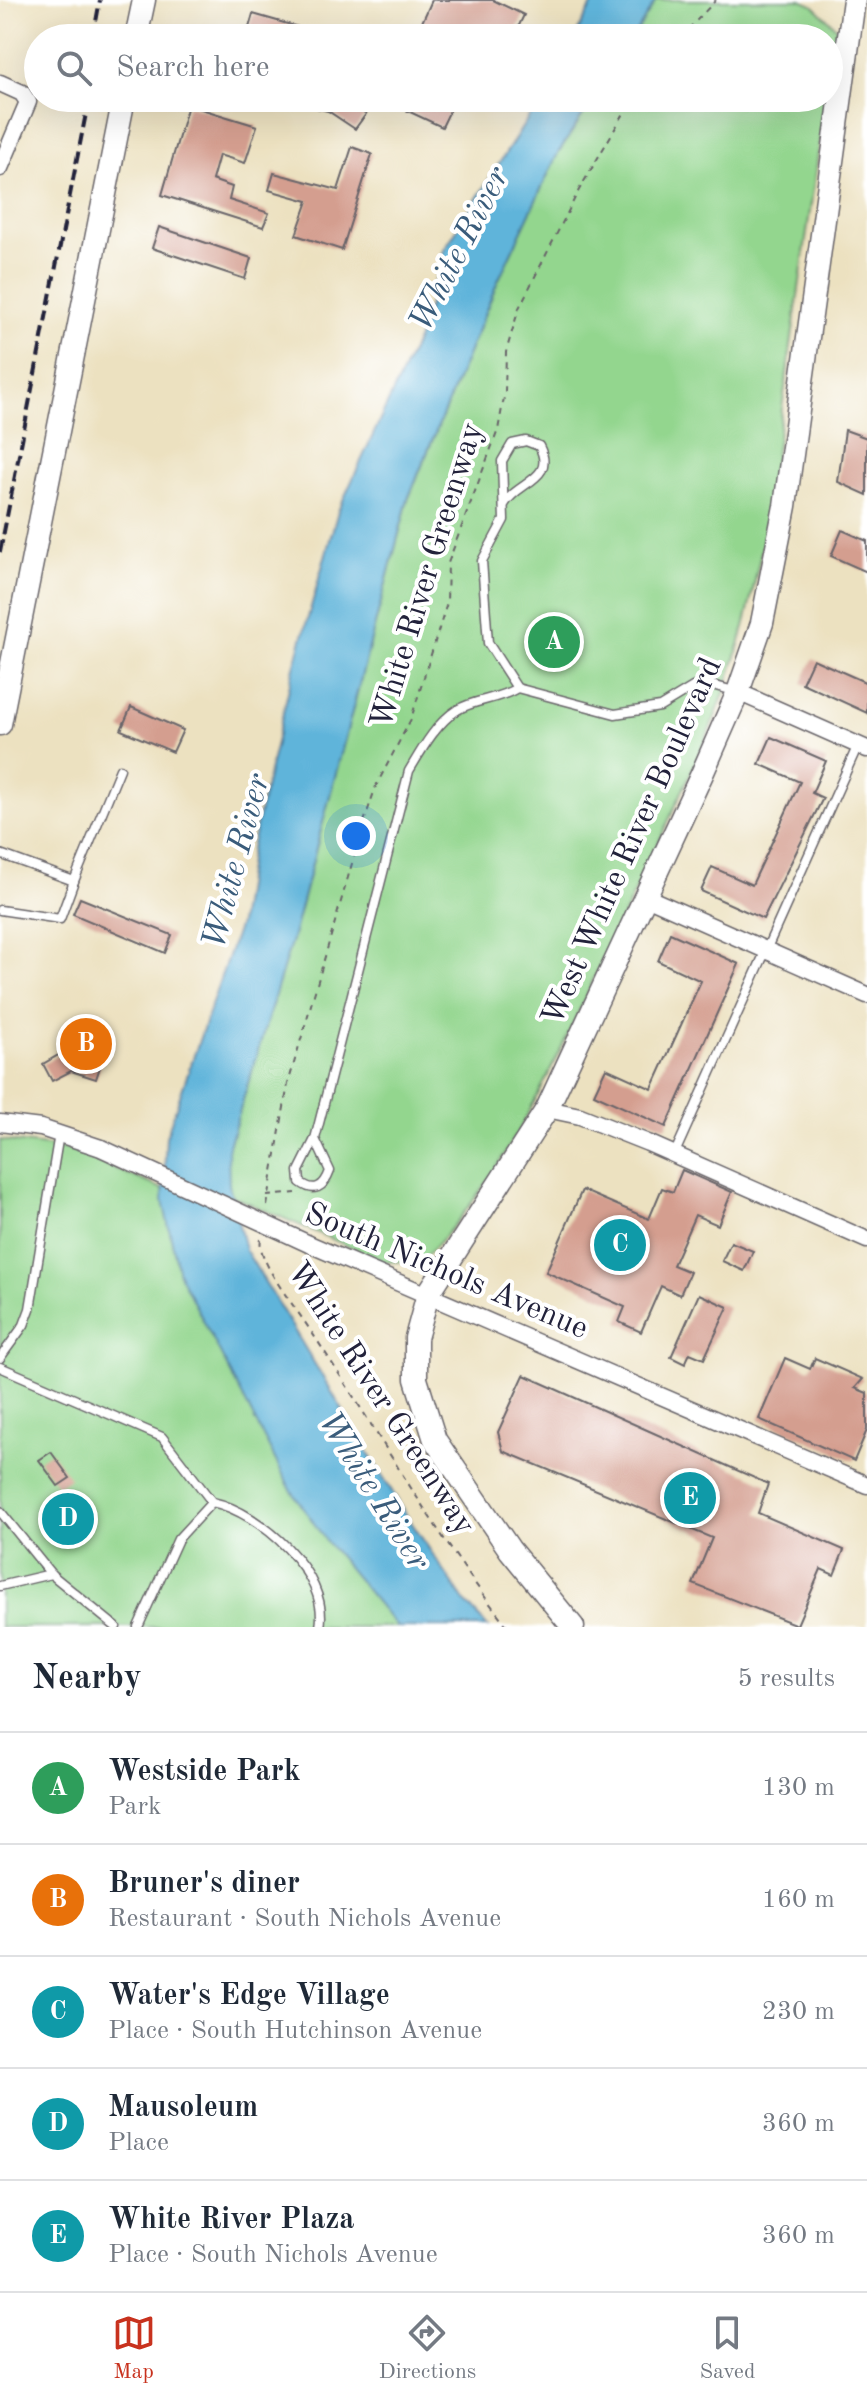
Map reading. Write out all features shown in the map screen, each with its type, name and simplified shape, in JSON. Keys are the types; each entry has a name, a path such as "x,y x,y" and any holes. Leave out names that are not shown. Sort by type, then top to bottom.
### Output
{"street":[{"path":"139,24 144,0"},
{"name":"West White River Boulevard","path":"843,88 855,3"},
{"path":"0,83 24,96"},
{"path":"0,168 24,111"},
{"path":"0,724 121,112"},
{"name":"West White River Boulevard","path":"573,1627 510,1550 429,1428 414,1360 420,1319 428,1294 547,1109 738,692 762,623 776,563 840,112"},
{"path":"738,692 862,747"},
{"path":"644,896 867,995"},
{"path":"547,1109 580,1116 867,1240"},
{"name":"South Nichols Avenue","path":"0,1123 59,1133 101,1148 309,1244 867,1485"}],"lane":[{"path":"504,505 511,492 534,481 544,470 545,456 539,446 526,441 512,444 502,461 504,520 482,561 488,643 517,688 615,714 660,707 693,687 708,684 738,692"},
{"path":"315,1139 330,1171 326,1182 317,1189 308,1188 300,1182 299,1171 315,1139 409,771 426,743 457,710 501,698 517,688"},
{"path":"674,1155 764,949 862,747"},
{"path":"0,910 60,919 120,769"},
{"path":"0,854 74,881"},
{"path":"0,1358 24,1325 30,1309 59,1133"},
{"path":"0,1367 162,1437 212,1502 243,1512 306,1569 318,1590 320,1627"},
{"path":"138,1627 178,1539 212,1502"},
{"path":"0,1511 51,1574 116,1627"},
{"path":"0,1586 51,1574"}],"path":[{"path":"693,24 716,0"},
{"name":"White River Greenway","path":"268,1211 267,1196 288,1084 364,822 376,786 411,719 447,603 448,563 498,430 505,392 506,352 519,308 579,190 625,112"},
{"path":"267,1196 308,1188"},
{"name":"White River Greenway","path":"262,1234 259,1246 273,1276 335,1365 466,1575 508,1627"}],"green space":[{"path":"656,0 801,0 813,5 833,24 641,24"},
{"path":"585,112 824,112 764,536 745,625 717,712 569,1032 504,1155 479,1193 421,1261 384,1262 228,1194 228,1149 293,936 408,500 498,281 558,153"},
{"path":"0,1140 69,1149 163,1189 179,1274 398,1627 0,1627"}],"water":[{"path":"595,0 656,0 641,24 582,24"},
{"name":"White River","path":"532,112 585,112 558,153 498,281 408,499 293,936 228,1149 229,1185 245,1249 407,1516 465,1602 488,1627 397,1627 326,1541 290,1488 179,1274 163,1201 166,1137 239,924 251,848 293,671 338,511 422,329 444,250"}],"building":[{"path":"432,0 493,0 524,15 520,24 421,24"},
{"path":"253,14 288,24 250,24"},
{"path":"186,112 211,112 257,126 245,163 219,155 212,180 232,187 229,200 269,213 263,227 162,195"},
{"path":"330,112 363,112 366,114 355,129"},
{"path":"410,112 449,112 442,127"},
{"path":"352,147 372,154 342,250 296,235 308,201 269,190 274,173 338,190"},
{"path":"159,227 251,258 245,279 152,248"},
{"path":"845,430 867,438 867,495 838,482"},
{"path":"842,530 867,541 867,572 831,556"},
{"path":"813,659 867,683 867,713 802,683"},
{"path":"131,707 183,730 173,752 121,730"},
{"path":"771,737 826,761 812,793 823,798 763,919 701,891 712,867 752,885 800,782 759,764"},
{"path":"80,898 172,935 165,953 73,914"},
{"path":"670,933 739,964 666,1127 594,1094 606,1068 652,1089 701,981 658,961"},
{"path":"71,1021 111,1034 96,1079 71,1071 52,1081 43,1064 60,1054"},
{"path":"682,1170 732,1192 718,1225 695,1215 673,1265 690,1272 680,1295 661,1286 641,1332 619,1322 625,1307 546,1272 582,1190 649,1219 662,1188 673,1192"},
{"path":"731,1242 753,1251 744,1271 722,1261"},
{"path":"699,1294 728,1307 704,1359 690,1353 685,1364 671,1357"},
{"path":"785,1358 810,1369 815,1358 863,1379 855,1388 867,1393 867,1430 854,1461 759,1419"},
{"path":"524,1375 768,1484 758,1513 844,1550 834,1575 821,1569 797,1625 693,1584 712,1538 503,1451 498,1432"},
{"path":"51,1452 70,1478 58,1486 39,1460"},
{"path":"60,1496 75,1496 76,1541 61,1541"}],"railway":[{"path":"96,24 100,0"},
{"path":"0,552 86,112"}],"place":[{"name":"Westside Park","path":"554,642"},
{"name":"Bruner's diner","path":"86,1044"},
{"name":"Water's Edge Village","path":"620,1245"},
{"name":"White River Plaza","path":"690,1498"},
{"name":"Mausoleum","path":"68,1519"}]}
